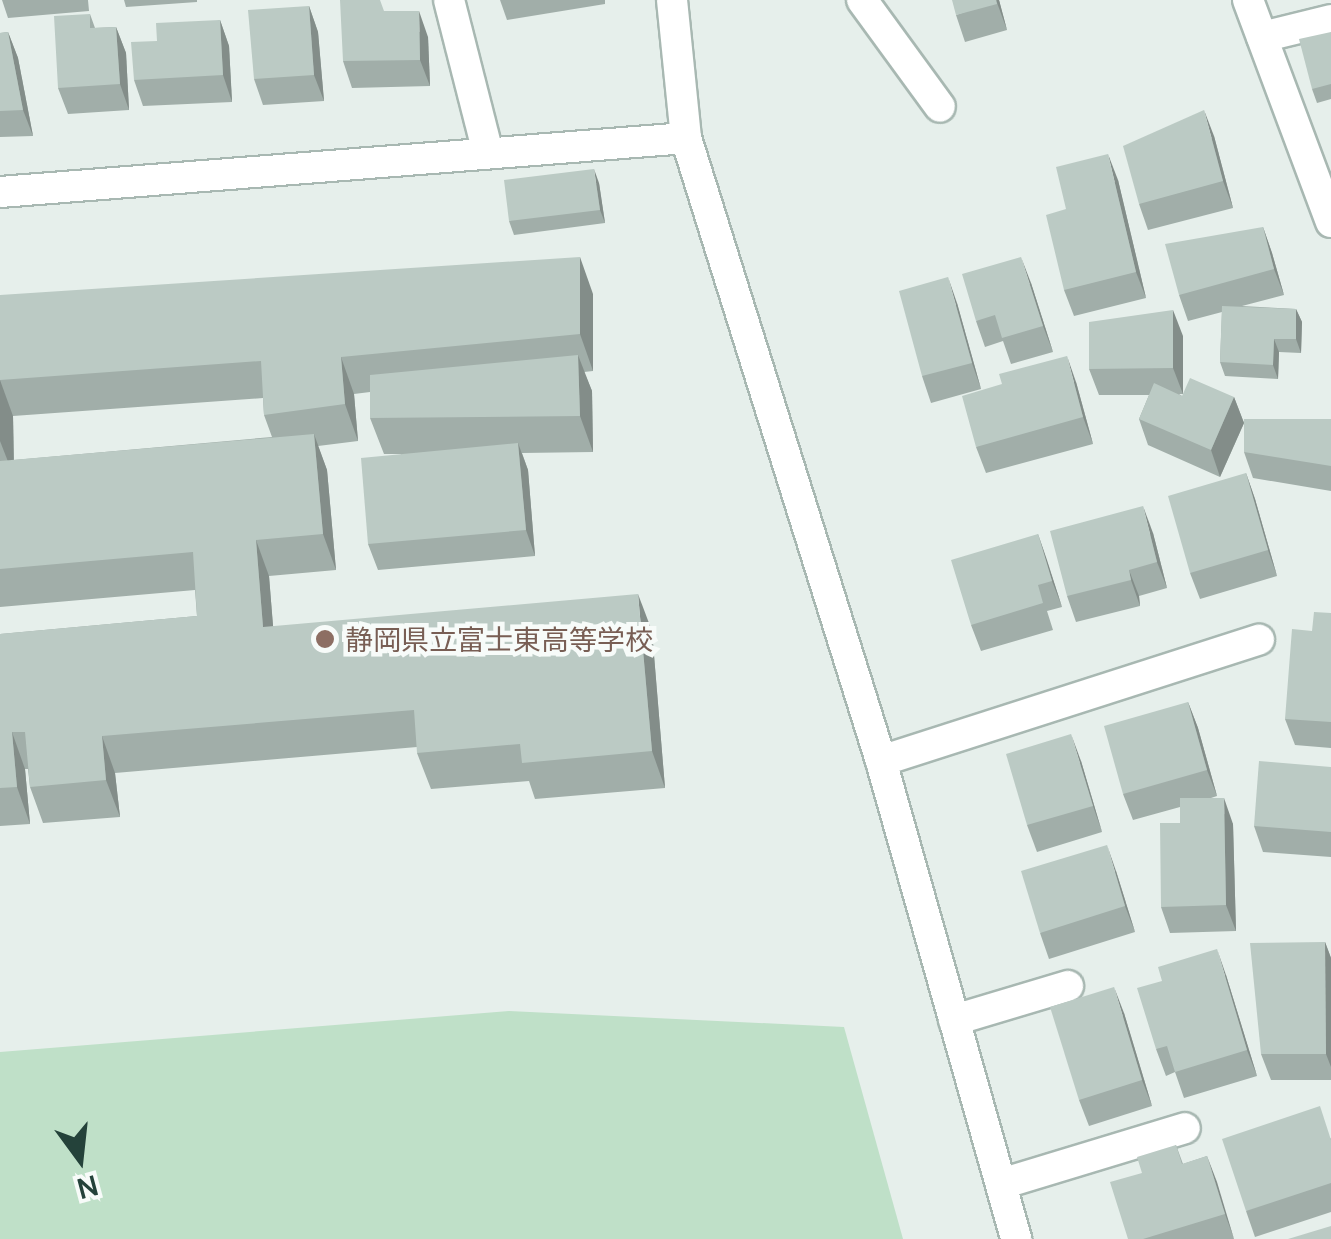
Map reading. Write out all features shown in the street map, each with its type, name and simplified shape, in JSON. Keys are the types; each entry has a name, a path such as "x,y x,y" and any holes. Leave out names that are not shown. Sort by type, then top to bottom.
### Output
{"street":[{"path":"450,0 488,154"},
{"path":"672,0 686,138 881,761 1016,1239"},
{"path":"862,0 940,108"},
{"path":"1248,0 1331,222"},
{"path":"1262,37 1331,20"},
{"path":"0,192 686,138"},
{"path":"881,761 1259,640"},
{"path":"954,1020 1068,986"},
{"path":"1001,1184 1185,1128"}],"green space":[{"path":"509,1011 844,1027 903,1239 0,1239 0,1052"}],"building":[{"path":"340,0 380,0 384,11 419,11 420,60 343,61"},
{"path":"952,0 996,0 997,4 956,15"},
{"path":"309,6 314,75 254,79 248,10"},
{"path":"90,14 90,28 116,27 120,84 58,88 54,16"},
{"path":"220,20 223,75 134,80 131,42 157,41 156,23"},
{"path":"8,32 23,110 0,111 0,33"},
{"path":"1331,32 1331,84 1312,89 1299,39"},
{"path":"1204,110 1223,181 1139,204 1123,146"},
{"path":"1108,154 1136,272 1064,290 1046,215 1066,209 1056,167"},
{"path":"594,169 600,210 509,221 504,180"},
{"path":"1263,227 1274,269 1179,295 1165,244"},
{"path":"580,257 580,334 341,357 345,404 264,415 261,361 0,380 0,295"},
{"path":"1021,257 1043,326 1002,338 995,315 976,321 962,274"},
{"path":"948,277 972,363 922,376 899,291"},
{"path":"1222,306 1296,309 1296,339 1274,339 1273,365 1220,362"},
{"path":"1173,310 1173,368 1089,369 1089,322"},
{"path":"578,355 580,416 370,418 370,375"},
{"path":"1067,356 1083,417 976,447 962,396 1002,384 999,374"},
{"path":"1190,378 1234,397 1211,450 1139,419 1154,383 1182,396"},
{"path":"1244,419 1331,419 1331,466 1244,452"},
{"path":"314,434 323,534 256,540 263,627 638,594 652,751 522,763 520,744 417,753 414,710 102,736 106,780 30,787 25,732 12,732 17,787 0,788 0,634 197,616 193,552 0,569 0,461"},
{"path":"518,443 526,530 368,544 361,458"},
{"path":"1246,473 1268,550 1190,573 1168,496"},
{"path":"1143,506 1157,562 1129,570 1131,580 1067,596 1050,531"},
{"path":"1038,534 1052,581 1038,585 1043,603 971,625 951,560"},
{"path":"1314,612 1331,613 1331,722 1285,719 1292,629 1312,631"},
{"path":"1188,702 1207,770 1123,794 1104,726"},
{"path":"1071,734 1093,806 1027,825 1006,754"},
{"path":"1259,761 1331,767 1331,832 1254,826"},
{"path":"1180,798 1224,798 1226,905 1161,907 1160,823 1180,823"},
{"path":"1107,845 1125,906 1040,933 1021,871"},
{"path":"1325,942 1326,1054 1261,1054 1250,943"},
{"path":"1217,949 1247,1050 1175,1072 1167,1046 1156,1049 1137,988 1162,981 1158,967"},
{"path":"1114,987 1142,1080 1079,1100 1050,1007"},
{"path":"1320,1106 1331,1140 1331,1183 1246,1211 1222,1139"},
{"path":"1176,1145 1182,1164 1207,1156 1225,1214 1143,1239 1128,1239 1110,1182 1142,1173 1137,1157"},
{"path":"1331,1226 1331,1239 1288,1239"}],"place":[{"name":"静岡県立富士東高等学校","path":"325,639"}]}
